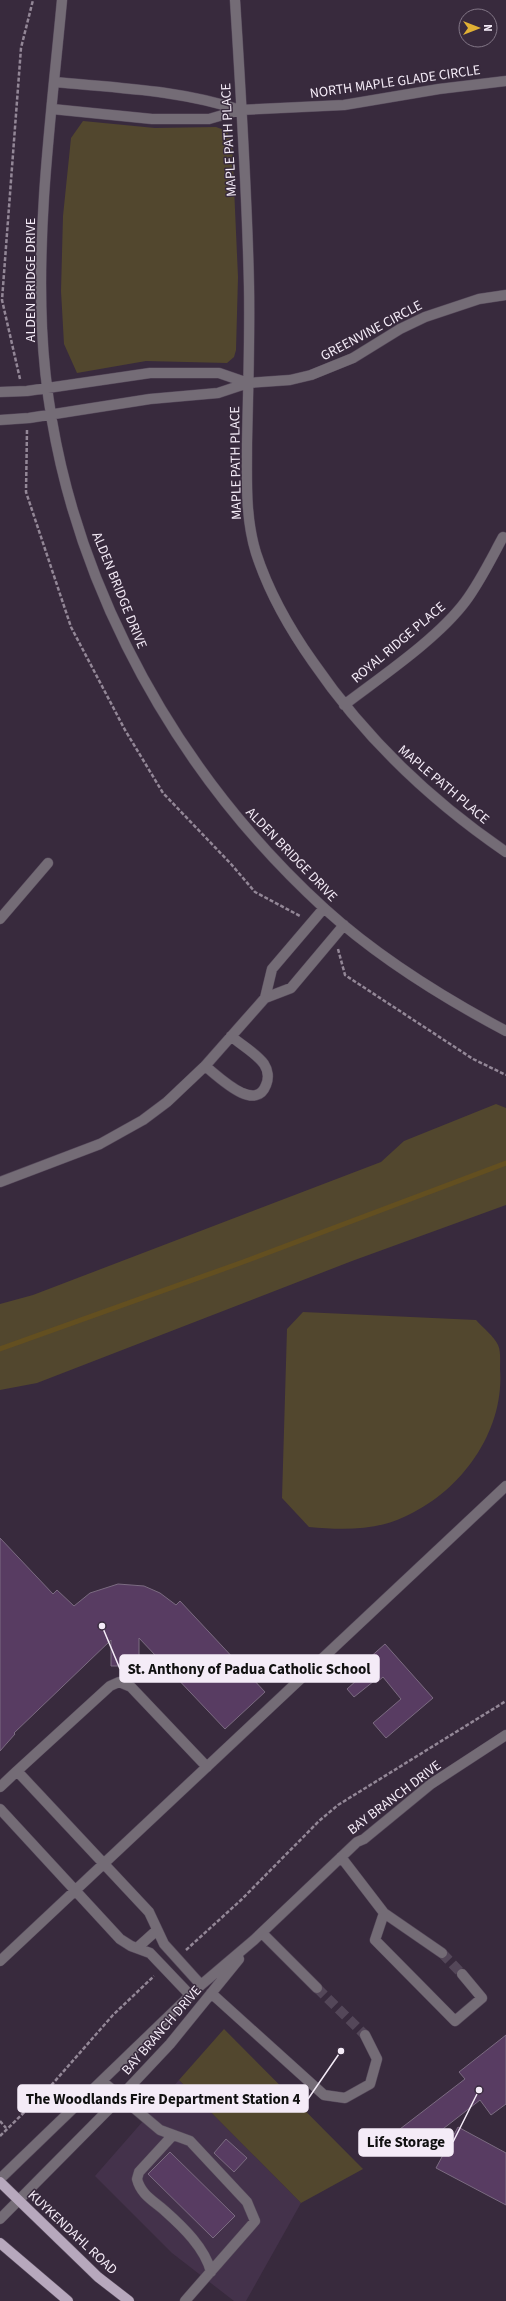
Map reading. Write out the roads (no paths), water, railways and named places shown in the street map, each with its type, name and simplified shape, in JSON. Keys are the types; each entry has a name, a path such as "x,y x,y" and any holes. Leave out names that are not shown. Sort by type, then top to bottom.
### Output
{"main road":[{"name":"KUYKENDAHL ROAD","path":"0,2182 98,2277 129,2301"},
{"path":"0,2243 68,2301"}],"street":[{"name":"ALDEN BRIDGE DRIVE","path":"62,0 54,82 42,251 42,328 48,388 68,489 84,543 127,648 154,698 217,793 254,838 344,926 426,986 506,1031"},
{"name":"MAPLE PATH PLACE","path":"235,0 249,287 248,511 256,551 277,605 297,639 344,705 384,751 420,786 456,816 506,852"},
{"name":"NORTH MAPLE GLADE CIRCLE","path":"52,109 152,119 209,119 240,110 344,105 440,89 506,81"},
{"name":"NORTH MAPLE GLADE CIRCLE","path":"54,82 158,92 209,100 240,110"},
{"name":"GREENVINE CIRCLE","path":"0,420 29,418 150,399 218,393 248,383 290,380 318,373 353,358 400,329 425,317 459,304 506,295"},
{"name":"GREENVINE CIRCLE","path":"0,392 48,388 150,373 219,373 248,383"},
{"name":"ROYAL RIDGE PLACE","path":"344,705 410,654 446,622 468,598 503,537"},
{"path":"0,919 48,863"},
{"path":"265,998 272,969 324,908"},
{"path":"0,1182 93,1147 143,1120 167,1102 206,1066 265,998 291,988 344,926"},
{"path":"206,1066 241,1093 256,1094 265,1088 268,1078 265,1065 231,1036"},
{"path":"0,1961 506,1486"},
{"path":"0,1787 110,1686 119,1682 131,1687 207,1767"},
{"name":"BAY BRANCH DRIVE","path":"0,2179 190,1995 262,1933 341,1857 431,1784 506,1736"},
{"path":"17,1771 149,1912 164,1944 201,1985"},
{"path":"0,1809 120,1939 150,1953 190,1995"},
{"path":"341,1857 384,1913 442,1952"},
{"path":"384,1913 375,1940 455,2021 482,1998 462,1974"},
{"path":"137,1948 157,1930"},
{"path":"262,1933 317,1988"},
{"name":"BAY BRANCH DRIVE","path":"0,2219 170,2044 254,1940"},
{"path":"211,1993 324,2095 345,2098 370,2084 377,2059 365,2035"},
{"path":"102,2081 160,2130 190,2141 247,2202 255,2221 185,2301"},
{"path":"173,2135 139,2172 137,2179 145,2195 181,2225 204,2253 211,2272"}],"waterway":[{"path":"0,1349 243,1262 506,1163"}],"tunnel":[{"path":"442,1953 462,1974"},
{"path":"317,1988 365,2035"}],"place":[{"name":"St. Anthony of Padua Catholic School","path":"102,1626"},
{"name":"The Woodlands Fire Department Station 4","path":"341,2051"},
{"name":"Life Storage","path":"479,2090"}]}
